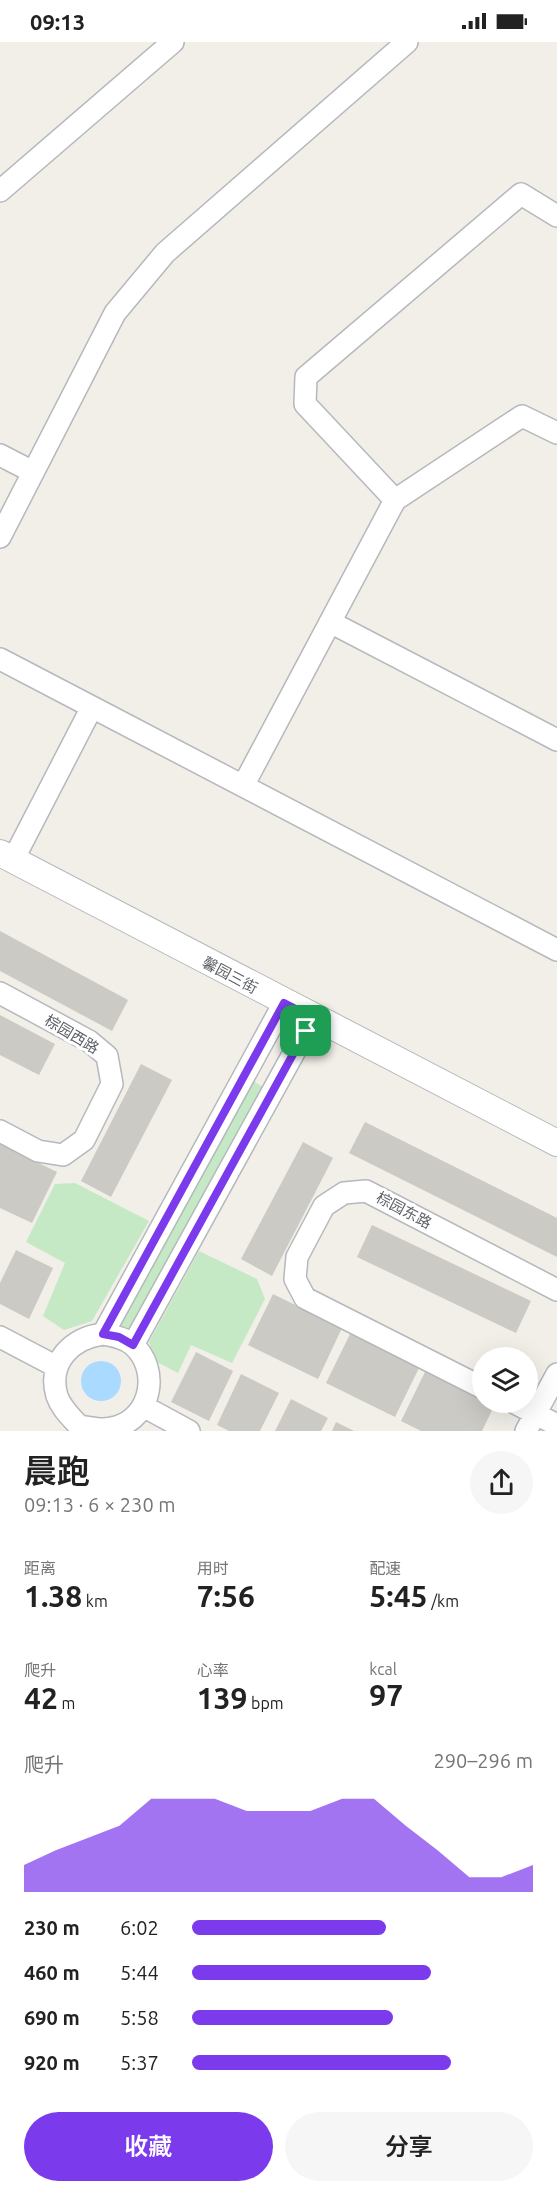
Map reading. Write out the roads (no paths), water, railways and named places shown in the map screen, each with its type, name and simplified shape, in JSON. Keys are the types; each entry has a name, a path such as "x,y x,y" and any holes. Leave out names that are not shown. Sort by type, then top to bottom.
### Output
{"street":[{"path":"0,191 173,42"},
{"path":"0,537 115,314 165,253 407,42"},
{"path":"396,500 305,404 306,377 521,194 557,216"},
{"path":"243,786 396,500 522,416 557,433"},
{"path":"0,455 33,472"},
{"path":"330,622 557,740"},
{"path":"0,659 557,950"},
{"path":"7,857 92,707"},
{"name":"馨园三街","path":"7,857 557,1143"},
{"name":"棕园西路","path":"0,993 89,1041 107,1056 112,1084 84,1140 63,1155 38,1151 0,1131"},
{"path":"103,1334 284,1003"},
{"path":"133,1345 313,1018"},
{"name":"棕园东路","path":"472,1382 305,1298 295,1279 297,1257 324,1206 344,1193 366,1191 557,1290"},
{"path":"103,1334 119,1337 133,1345 144,1358 149,1374 149,1391 143,1406 132,1419 118,1427 103,1430 79,1426 64,1410 57,1397 55,1382 57,1367 63,1354 74,1343 87,1336 103,1334"},
{"path":"0,1337 57,1367"},
{"path":"557,1374 531,1422 557,1425"},
{"path":"143,1406 189,1431"}],"water":[{"path":"101,1361 109,1362 115,1367 120,1373 120,1389 115,1395 109,1400 101,1401 93,1400 87,1395 82,1389 81,1381 82,1373 87,1367 93,1362"}]}
